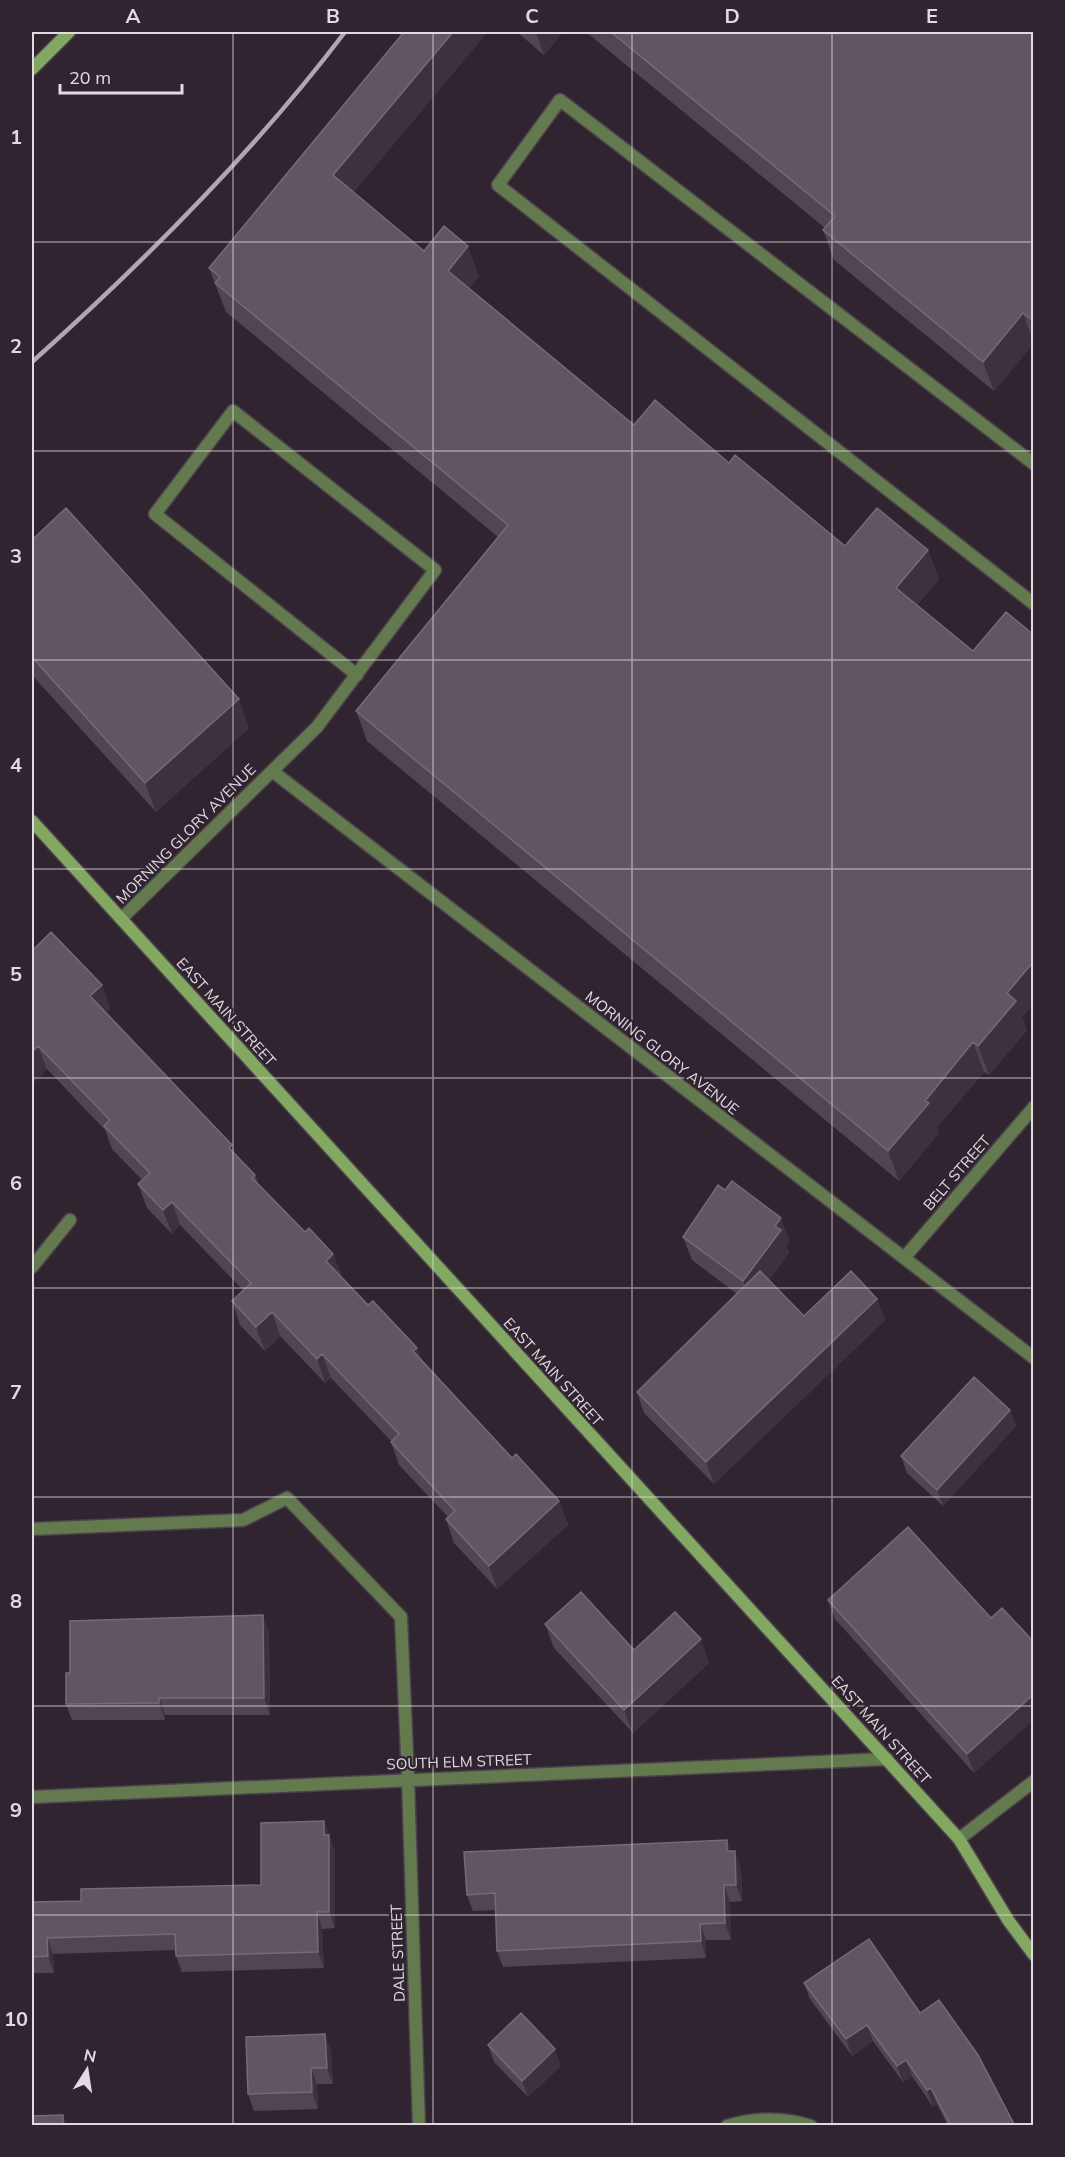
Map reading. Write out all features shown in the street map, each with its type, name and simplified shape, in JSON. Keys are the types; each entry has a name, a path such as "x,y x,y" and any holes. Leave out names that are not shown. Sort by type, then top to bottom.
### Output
{"street":[{"path":"32,69 69,32"},
{"path":"1034,464 561,100 498,185 1034,604"},
{"name":"MORNING GLORY AVENUE","path":"121,919 317,727 357,675 435,570 233,411 155,514 357,675"},
{"name":"MORNING GLORY AVENUE","path":"273,771 1034,1358"},
{"name":"EAST MAIN STREET","path":"32,821 959,1839 1008,1920 1034,1956"},
{"name":"BELT STREET","path":"904,1258 1034,1107"},
{"path":"32,1267 36,1258 70,1220"},
{"name":"DALE STREET","path":"32,1529 243,1520 287,1497 401,1617 419,2126"},
{"name":"SOUTH ELM STREET","path":"32,1797 887,1759"},
{"path":"959,1839 1034,1781"},
{"path":"727,2126 758,2119 798,2121 811,2126"}],"building":[{"path":"404,32 453,32 333,175 424,251 444,226 468,246 448,271 634,425 655,400 729,463 735,455 845,546 877,508 928,550 896,588 973,651 1006,612 1034,635 1034,961 1007,993 1016,1001 978,1046 973,1042 925,1101 929,1103 888,1151 356,711 508,525 215,283 220,277 209,268"},
{"path":"611,32 1034,32 1034,321 1023,313 983,362 823,230 835,216"},
{"path":"66,508 239,699 145,783 32,657 32,540"},
{"path":"51,932 102,985 90,996 232,1145 229,1148 255,1175 252,1178 305,1232 309,1228 333,1254 326,1261 368,1305 373,1301 417,1348 413,1351 512,1458 516,1454 559,1501 489,1566 446,1519 455,1511 391,1442 399,1434 322,1354 317,1359 272,1312 256,1327 232,1301 251,1283 172,1202 163,1210 138,1184 150,1173 104,1126 110,1120 38,1046 32,1052 32,951"},
{"path":"732,1181 781,1218 775,1226 781,1230 743,1281 683,1237 718,1185 725,1190"},
{"path":"760,1271 804,1316 851,1271 877,1299 706,1462 637,1392"},
{"path":"974,1377 1010,1410 937,1490 901,1456"},
{"path":"908,1527 991,1618 1002,1608 1034,1642 1034,1694 967,1754 828,1600"},
{"path":"581,1592 634,1650 675,1612 701,1639 624,1710 545,1624"},
{"path":"263,1615 264,1698 159,1698 159,1703 66,1704 66,1673 70,1673 70,1621"},
{"path":"324,1821 324,1835 329,1835 329,1912 317,1912 318,1952 176,1956 175,1934 47,1938 48,1956 32,1957 32,1902 81,1901 81,1889 261,1885 261,1823"},
{"path":"727,1840 727,1851 735,1851 736,1885 724,1885 725,1923 700,1924 701,1941 497,1951 495,1893 467,1895 464,1852"},
{"path":"869,1939 920,2013 939,2000 978,2055 1015,2126 951,2126 931,2088 927,2090 906,2060 897,2066 867,2025 846,2039 804,1983"},
{"path":"521,2013 555,2049 522,2081 488,2045"},
{"path":"325,2034 327,2068 311,2068 312,2092 248,2094 246,2037"},
{"path":"63,2115 63,2126 32,2126 32,2116"}],"railway":[{"path":"32,362 116,285 236,163 345,32"}]}
